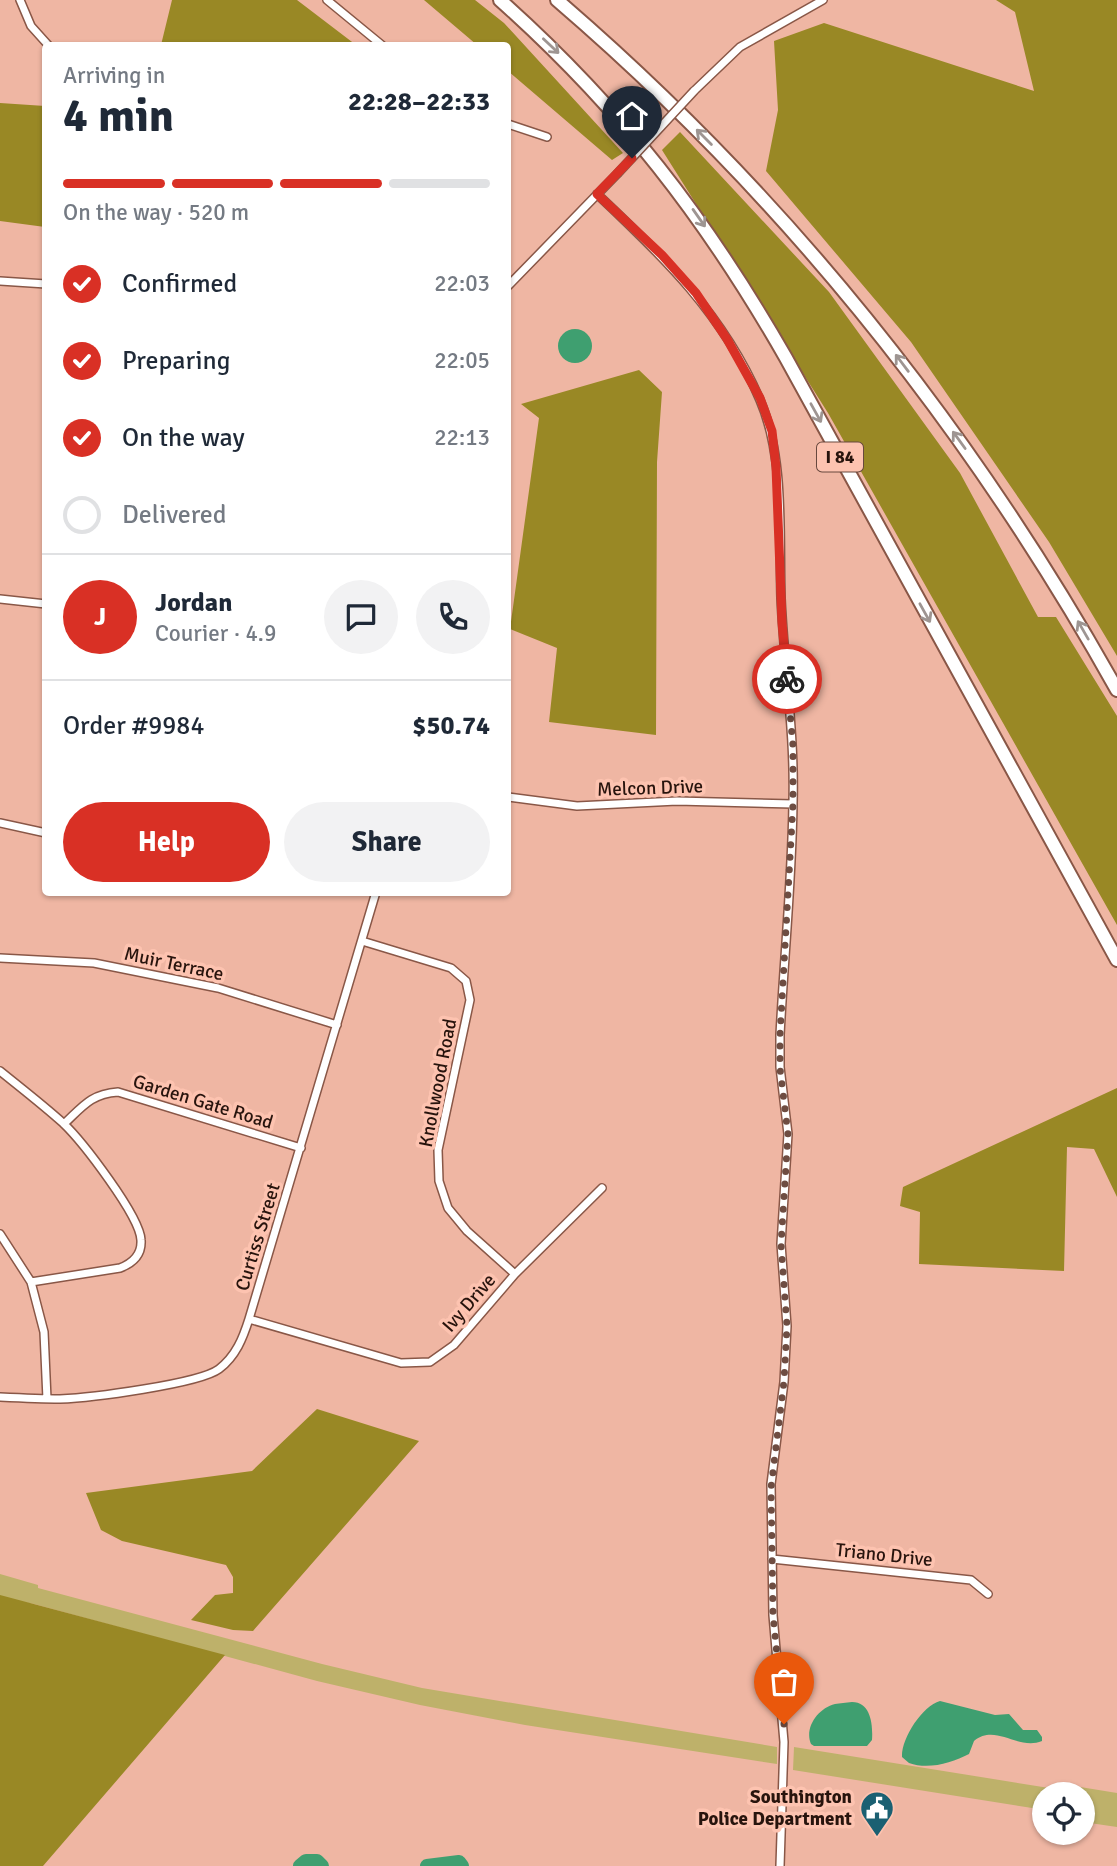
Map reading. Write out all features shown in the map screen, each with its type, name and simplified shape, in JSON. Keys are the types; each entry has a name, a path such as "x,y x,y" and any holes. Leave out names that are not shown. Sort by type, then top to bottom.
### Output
{"highway":[{"name":"I 84","path":"500,0 556,51 614,112 683,197 738,276 786,358 1117,960"},
{"path":"557,0 704,136 761,196 869,322 943,418 1016,521 1117,690"}],"street":[{"path":"20,0 31,26 45,42"},
{"path":"327,0 378,42"},
{"path":"511,283 726,59 753,37 823,0"},
{"path":"511,125 547,137"},
{"path":"597,194 662,255 696,293 727,339 760,398 772,431 776,467 782,622 793,746 793,804 780,1035 780,1068 788,1134 781,1244 787,1326 784,1381 771,1484 773,1615 784,1742 780,1866"},
{"path":"0,281 42,284"},
{"path":"0,599 42,604"},
{"name":"Melcon Drive","path":"511,797 577,806 677,801 793,804"},
{"path":"0,824 42,832"},
{"name":"Curtiss Street","path":"0,1397 86,1397 208,1376 229,1360 237,1350 301,1148 375,896"},
{"name":"Knollwood Road","path":"362,941 451,968 466,981 470,1000 438,1150 439,1181 448,1209 467,1231 516,1274"},
{"name":"Muir Terrace","path":"0,958 94,963 218,988 337,1025"},
{"path":"0,1071 65,1124 108,1176 140,1232 142,1243 138,1256 120,1268 31,1282"},
{"name":"Garden Gate Road","path":"65,1124 89,1100 103,1093 118,1092 301,1148"},
{"name":"Ivy Drive","path":"249,1319 401,1363 430,1362 454,1345 516,1274 602,1188"},
{"path":"0,1234 31,1282 44,1332 47,1399"},
{"name":"Triano Drive","path":"772,1559 971,1580 988,1594"}],"shaded area":[{"path":"172,0 297,0 352,42 162,42"},
{"path":"424,0 475,0 504,23 623,153 612,160 511,74 511,42 473,42"},
{"path":"996,0 1117,0 1117,656 1049,542 911,342 766,171 778,110 774,41 824,23 1034,91 1015,12"},
{"path":"0,103 42,106 42,227 0,221"},
{"path":"680,132 829,292 960,473 1038,617 1056,617 1117,716 1117,925 828,413 662,150"},
{"path":"575,329 587,334 592,346 587,358 575,363 563,358 558,346 563,334"},
{"path":"639,370 662,392 657,462 656,735 549,722 557,648 511,629 539,418 521,404"},
{"path":"1117,1088 1117,1197 1094,1149 1067,1147 1064,1271 919,1264 920,1212 900,1206 903,1187"},
{"path":"317,1409 419,1441 253,1631 233,1630 191,1620 215,1595 233,1593 233,1577 226,1565 122,1541 101,1530 86,1493 252,1471"},
{"path":"0,1574 38,1585 38,1588 422,1688 777,1747 777,1764 525,1725 420,1705 317,1681 34,1604 0,1598"},
{"path":"0,1595 225,1655 43,1866 0,1866"},
{"path":"940,1701 995,1715 1009,1714 1023,1730 1037,1730 1042,1741 1024,1743 999,1736 982,1736 974,1741 969,1754 955,1760 932,1766 909,1763 902,1757 909,1733 926,1709"},
{"path":"852,1702 863,1706 870,1715 872,1740 867,1746 811,1744 809,1732 818,1714 829,1706"},
{"path":"794,1747 1032,1785 1032,1808 793,1770"},
{"path":"1095,1789 1117,1793 1117,1827 1095,1824"}],"waterway":[{"path":"300,1866 306,1861 317,1861 322,1866"},
{"path":"427,1866 459,1862 462,1866"}],"way so far":[{"path":"784,1724 773,1615 771,1484 784,1381 787,1326 781,1244 788,1134 780,1068 793,804 793,746 787,679"}],"place":[{"name":"Southington Police Department","path":"877,1838"}],"route":[{"path":"632,158 597,194 662,255 696,293 727,339 760,398 772,431 787,679"}]}
